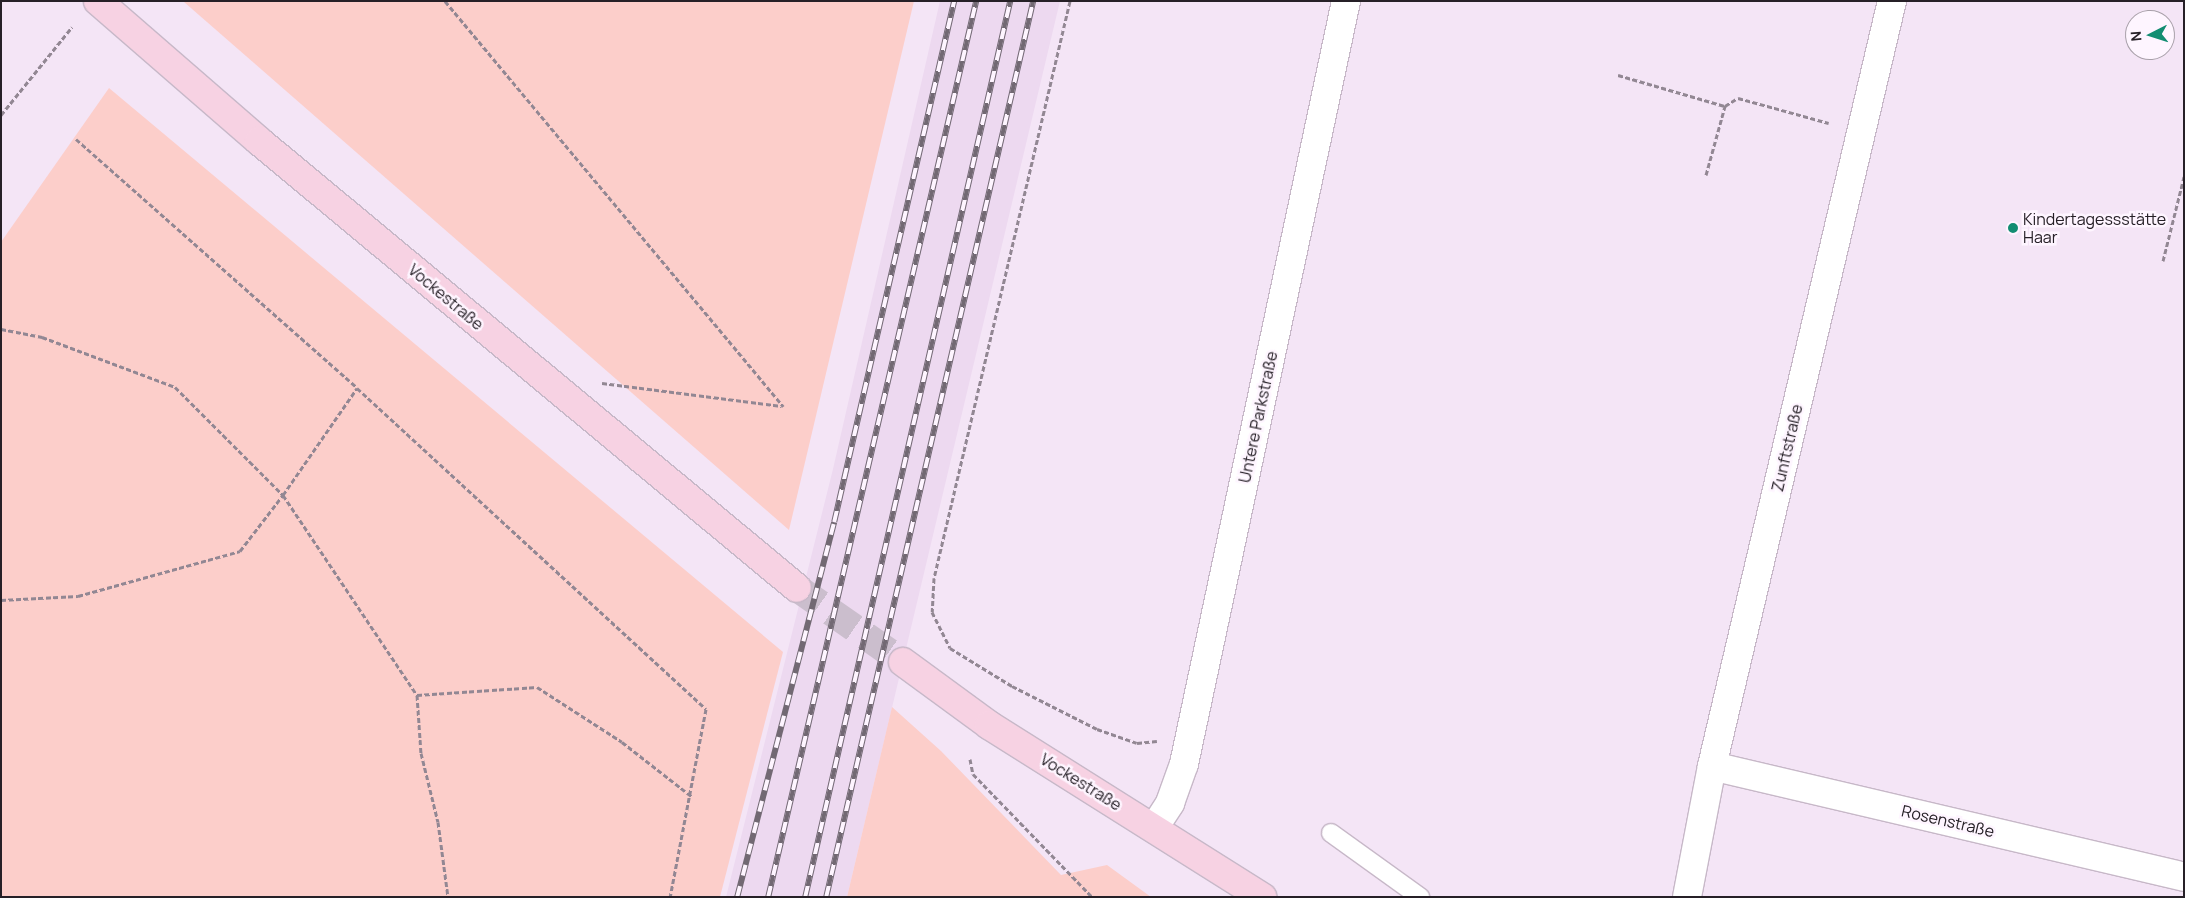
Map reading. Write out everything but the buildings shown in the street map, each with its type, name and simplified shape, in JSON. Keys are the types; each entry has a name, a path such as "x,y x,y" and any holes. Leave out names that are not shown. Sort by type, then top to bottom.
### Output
{"main road":[{"name":"Vockestraße","path":"98,1 259,141 797,588"},
{"name":"Vockestraße","path":"903,662 989,725 1262,897"}],"street":[{"name":"Untere Parkstraße","path":"1154,828 1170,803 1190,738 1346,1"},
{"name":"Zunftstraße","path":"1687,897 1712,766 1892,1"},
{"name":"Rosenstraße","path":"1712,766 2184,877"}],"lane":[{"path":"1331,833 1420,897"}],"path":[{"path":"445,1 783,406 597,383"},
{"path":"1070,1 934,578 932,612 950,648 1012,686 1097,729 1137,743 1190,738"},
{"path":"1,114 72,27"},
{"path":"1618,75 1725,106"},
{"path":"1706,175 1725,106 1738,98 1861,132"},
{"path":"76,140 357,388 706,709 691,796 670,897"},
{"path":"2163,261 2184,177"},
{"path":"1,329 42,337 176,387 283,495 416,695 421,753 438,822 448,897"},
{"path":"1,600 78,596 240,551 283,495 357,388"},
{"path":"416,695 537,687 622,742 691,796"},
{"path":"970,759 972,774 1092,897"}],"shaded area":[{"path":"914,1 789,530 184,2"},
{"path":"940,1 1060,1 847,897 726,897 833,469"},
{"path":"109,88 783,652 720,897 1,897 1,242"},
{"path":"892,707 941,751 1061,875 1107,865 1151,897 847,897"}],"tunnel":[{"path":"797,588 903,662"}],"railway":[{"path":"737,897 834,522 954,1"},
{"path":"768,897 976,1"},
{"path":"805,897 1010,1"},
{"path":"826,897 1033,1"}],"place":[{"name":"Kindertagessstätte Haar","path":"2013,228"}]}
